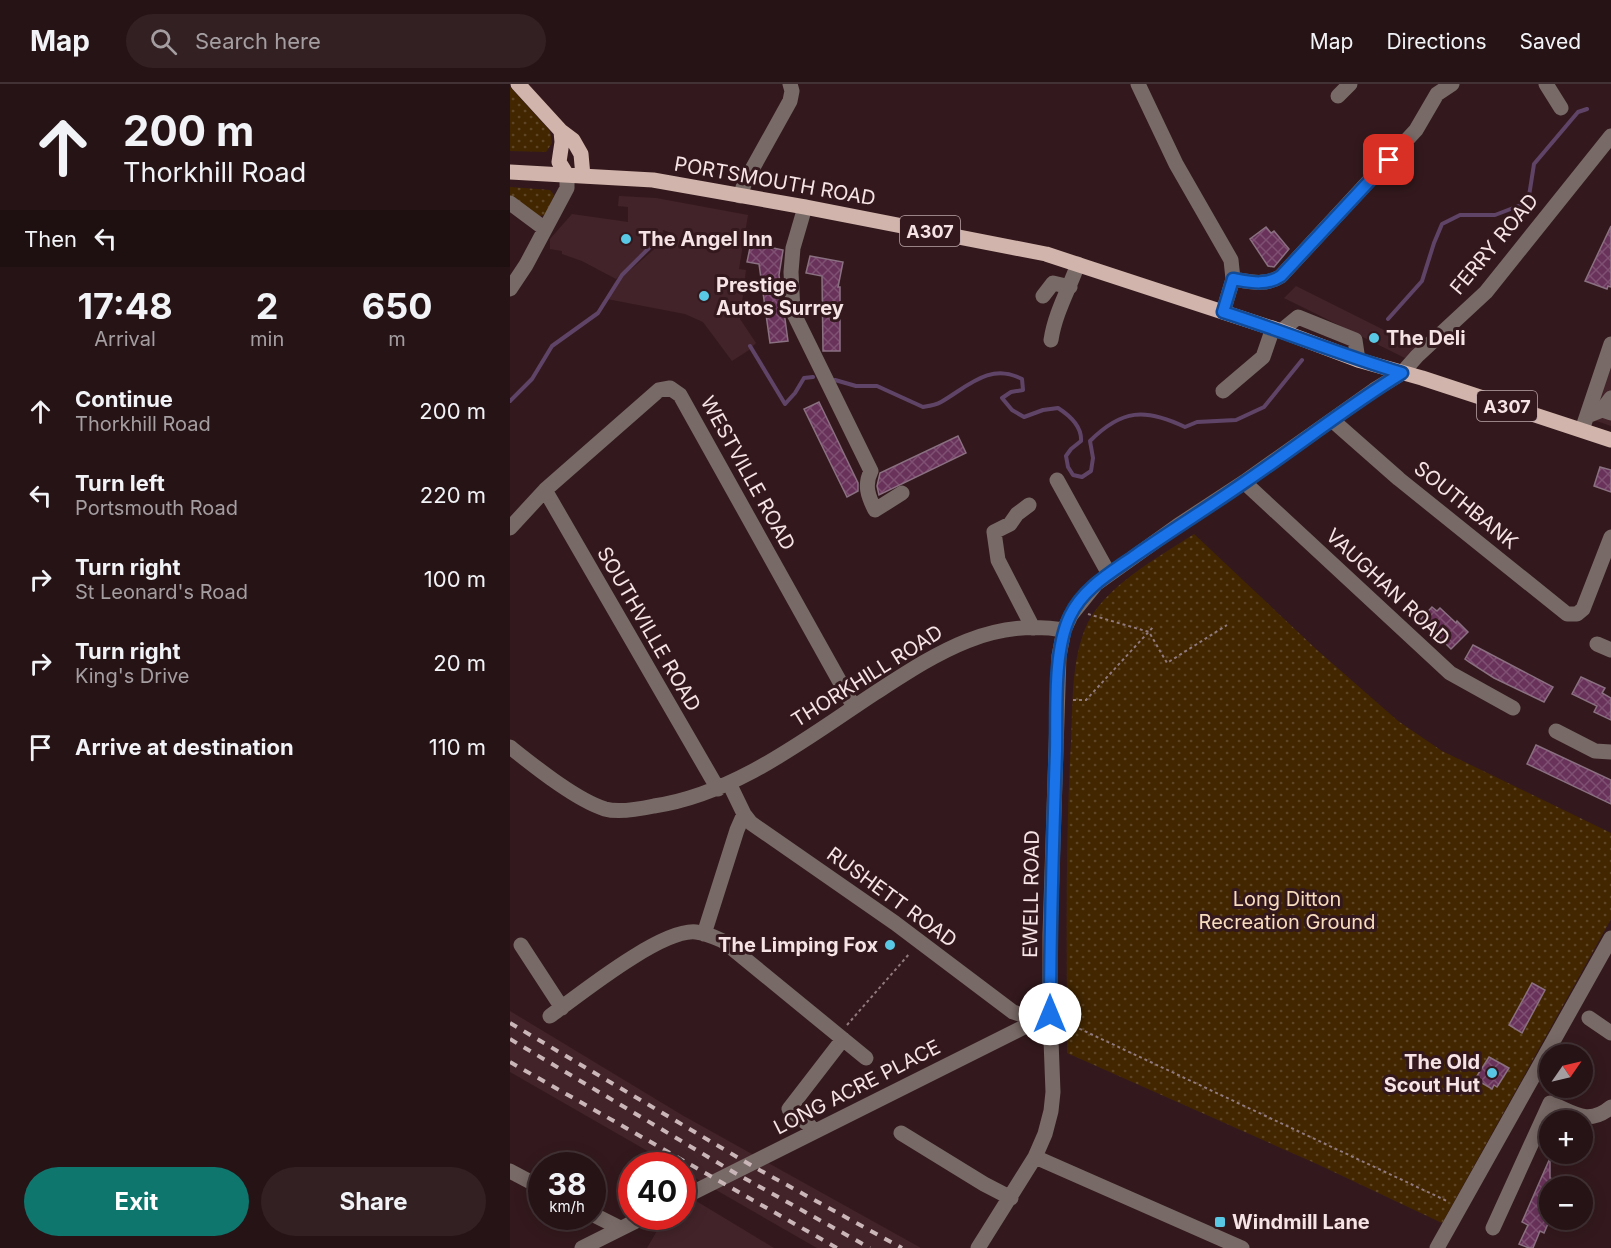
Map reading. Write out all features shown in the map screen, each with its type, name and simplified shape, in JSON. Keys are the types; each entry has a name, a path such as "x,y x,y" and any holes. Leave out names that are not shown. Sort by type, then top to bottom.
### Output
{"main road":[{"path":"518,84 561,131 573,140 581,154 583,176"},
{"path":"561,131 559,162 567,175"},
{"name":"PORTSMOUTH ROAD","path":"510,172 653,180 1047,254 1277,329 1358,360 1402,373 1603,410 1611,440"}],"street":[{"path":"740,196 745,182 790,101 792,91 790,84"},
{"path":"1138,84 1176,164 1227,251 1233,266 1233,279 1223,312"},
{"path":"1338,96 1350,84"},
{"path":"1233,279 1263,284 1273,282 1281,276 1416,130 1433,89 1452,84"},
{"path":"1546,84 1560,108"},
{"name":"FERRY ROAD","path":"1402,373 1417,356 1486,292 1611,136"},
{"path":"510,289 526,265 567,188 567,175"},
{"path":"510,203 545,229"},
{"path":"805,207 794,248 791,272 793,312 871,471 867,480 868,496 875,510 902,493"},
{"path":"1051,339 1053,321 1070,287 1078,264"},
{"path":"1043,296 1053,283 1070,287"},
{"path":"1222,391 1263,357 1277,329"},
{"path":"1603,410 1611,344"},
{"path":"1064,630 1076,606 1096,584 1109,574 1402,373"},
{"name":"WESTVILLE ROAD","path":"510,528 544,490 659,390 670,388 680,395 854,707"},
{"name":"SOUTHBANK","path":"1332,420 1399,478 1568,614 1578,614 1583,609 1610,541"},
{"path":"1057,480 1109,574"},
{"name":"VAUGHAN ROAD","path":"1245,482 1450,673 1513,708"},
{"name":"SOUTHVILLE ROAD","path":"544,490 724,786"},
{"path":"1029,505 1017,514 1010,524 994,532 998,560 1033,628"},
{"name":"THORKHILL ROAD","path":"510,747 570,790 607,810 669,804 724,786 804,741 924,662 955,645 985,634 1033,628 1064,630"},
{"name":"EWELL ROAD","path":"978,1248 1035,1157 1051,1112 1053,1092 1050,935 1059,656 1064,630"},
{"path":"1556,731 1595,751 1611,752"},
{"name":"RUSHETT ROAD","path":"724,786 751,823 920,942 1013,1012 1039,1017 1050,1014"},
{"path":"704,934 736,830 744,814"},
{"path":"521,945 556,1012 653,945 682,933 704,934 723,941 866,1058"},
{"path":"1437,1248 1611,938"},
{"name":"LONG ACRE PLACE","path":"696,1191 1050,1014"},
{"path":"1589,1018 1611,1033"},
{"path":"810,1126 789,1109 840,1037"},
{"path":"1493,1228 1550,1103 1585,1118 1599,1115 1611,1107"},
{"path":"901,1133 1011,1198"},
{"path":"1035,1157 1242,1248"},
{"path":"510,1172 528,1181"},
{"path":"606,1221 618,1227"},
{"path":"582,1248 618,1230"}],"path":[{"path":"1076,606 1093,617 1149,632 1167,663 1227,625"},
{"path":"1058,699 1086,700 1154,626"},
{"path":"840,1037 920,942"},
{"path":"1050,1014 1459,1206"}],"shaded area":[{"name":"Prestige Autos Surrey","path":"619,196 656,198 748,215 739,269 746,270 740,319 756,343 749,350 732,361 703,322 685,314 607,299 618,281 669,236 669,232 663,230 662,238 616,279 582,261 562,254 562,251 550,249 550,239 572,214 628,222 628,207 618,206"},
{"path":"1296,286 1416,346 1405,358 1284,298"},
{"path":"1611,368 1611,426 1591,419"},
{"path":"510,1011 682,1115 921,1248 817,1248 696,1178 696,1152 649,1152 510,1072"},
{"path":"696,1201 774,1248 647,1248 657,1230 696,1230"}],"green space":[{"path":"510,87 550,131 552,143 546,152 510,151"},
{"path":"510,187 550,190 554,195 545,215 539,216 510,196"},
{"name":"Long Ditton Recreation Ground","path":"1194,534 1317,650 1398,721 1442,751 1611,833 1611,919 1542,1044 1539,1044 1539,1049 1442,1223 1317,1164 1067,1053 1068,819 1077,656 1080,642 1093,614 1117,587"}],"building":[{"path":"1611,226 1611,287 1608,286 1607,289 1585,281"},
{"path":"1266,227 1271,233 1274,231 1289,249 1274,267 1268,266 1250,239"},
{"path":"751,243 783,250 779,275 788,341 770,343 759,264 747,262"},
{"path":"810,256 843,262 838,287 840,287 840,351 823,351 822,276 806,273"},
{"path":"819,402 858,483 858,491 847,497 804,409"},
{"path":"958,436 966,453 879,495 877,486 880,473"},
{"path":"1600,467 1611,470 1611,492 1594,486"},
{"path":"1432,607 1437,611 1440,608 1468,632 1451,649 1421,619"},
{"path":"1473,645 1553,687 1544,702 1494,678 1465,659"},
{"path":"1581,677 1605,688 1602,693 1611,698 1611,720 1594,712 1597,706 1572,694"},
{"path":"1536,745 1611,780 1611,804 1527,764"},
{"path":"1532,983 1545,990 1522,1033 1509,1025"},
{"name":"The Old Scout Hut","path":"1489,1057 1509,1068 1497,1087 1494,1085 1492,1089 1475,1079"},
{"path":"1547,1164 1550,1164 1550,1176 1542,1176"},
{"path":"1539,1183 1539,1230 1545,1230 1544,1233 1540,1231 1533,1248 1519,1244 1528,1225 1522,1222"}],"waterway":[{"path":"1388,319 1422,281 1442,224 1460,215 1495,215 1521,205 1529,196 1534,164 1578,112 1587,109"},
{"path":"510,401 532,379 552,346 598,313 622,275 649,248"},
{"path":"750,346 785,404 804,378 813,377"},
{"path":"835,380 856,386 877,386 923,407 939,403 979,378 1000,373 1010,374 1022,379 1023,390 1011,392 1002,398 1012,410 1024,417 1043,410 1058,408 1077,426 1081,441 1066,456 1068,467 1073,475 1082,477 1091,471 1093,458 1090,441 1102,430 1124,417 1146,415 1185,427 1197,422 1236,420 1264,407 1302,360"}],"railway":[{"path":"510,1023 754,1167 902,1248"},
{"path":"510,1039 735,1173 870,1248"},
{"path":"510,1062 837,1248"}],"place":[{"name":"The Angel Inn","path":"626,239"},
{"name":"Prestige Autos Surrey","path":"704,296"},
{"name":"The Deli","path":"1374,338"},
{"name":"The Limping Fox","path":"890,945"},
{"name":"The Old Scout Hut","path":"1492,1073"},
{"name":"Windmill Lane","path":"1220,1222"}],"route":[{"path":"1050,1014 1050,935 1059,656 1064,630 1074,608 1096,584 1374,390 1402,373 1358,360 1223,312 1233,279 1263,284 1273,282 1281,276 1389,160"}]}
